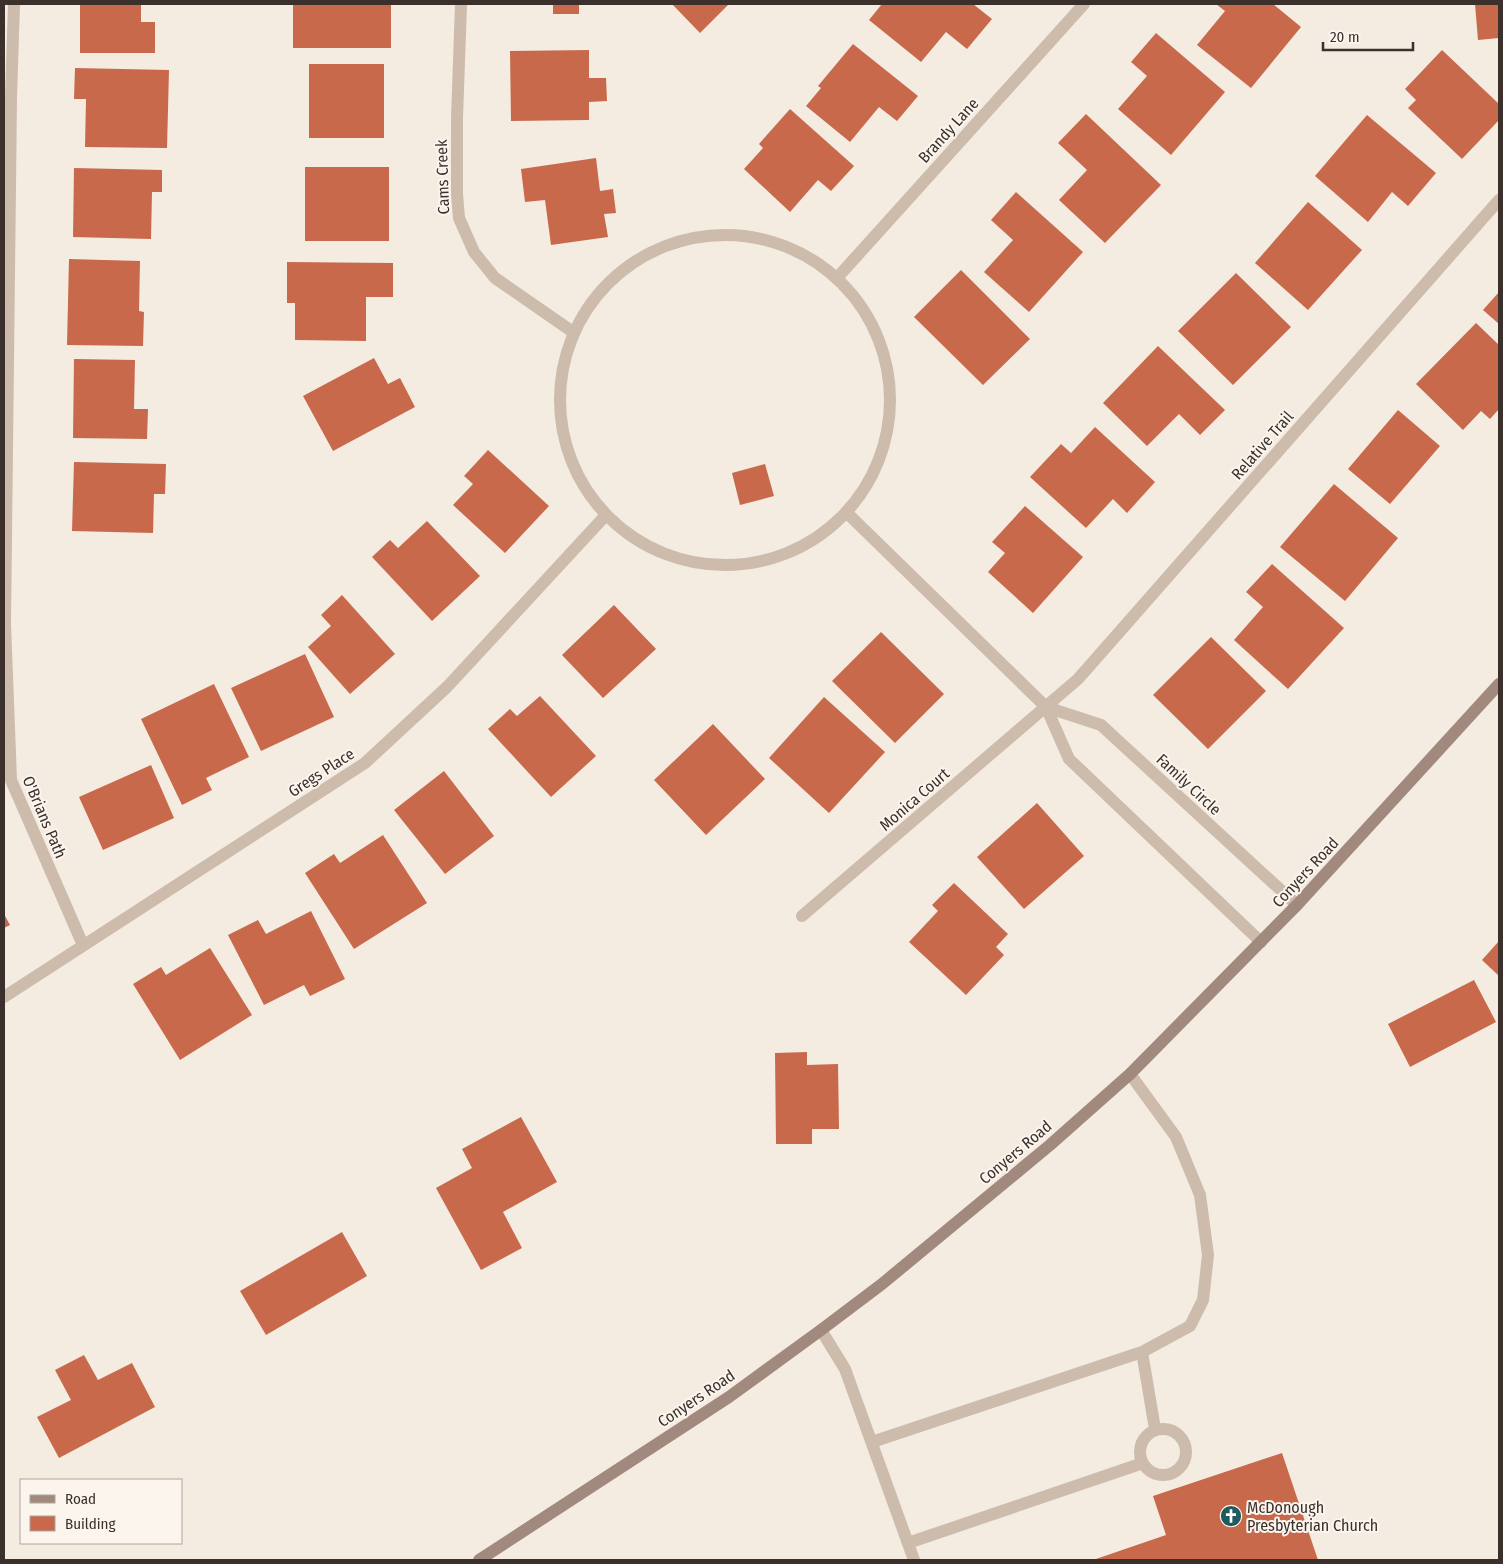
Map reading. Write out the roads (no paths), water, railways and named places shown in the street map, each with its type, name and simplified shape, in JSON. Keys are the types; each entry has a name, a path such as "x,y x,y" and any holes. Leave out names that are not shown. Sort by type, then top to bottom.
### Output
{"main road":[{"name":"Conyers Road","path":"479,1560 729,1397 882,1284 1050,1145 1130,1074 1298,905 1499,684"}],"street":[{"name":"O'Brians Path","path":"14,4 11,97 5,624 11,780 83,945"},
{"name":"Cams Creek","path":"460,4 457,118 457,194 459,218 474,252 495,278 570,330"},
{"name":"Brandy Lane","path":"837,278 1084,4"},
{"name":"Relative Trail","path":"1046,707 1078,679 1499,200"},
{"path":"716,233 751,235 795,249 831,272 837,278 849,290 872,322 885,357 891,388 890,424 877,467 857,501 828,530 792,552 747,565 673,558 622,532 578,482 556,400 570,330 607,281 691,236 716,233"},
{"name":"Family Circle","path":"846,512 1046,707 1068,759 1261,942"},
{"name":"Gregs Place","path":"4,997 365,763 447,687 606,515"},
{"name":"Family Circle","path":"1046,707 1101,725 1298,905"},
{"name":"Monica Court","path":"802,916 1046,707"},
{"path":"872,1442 1142,1352 1190,1326 1203,1300 1208,1255 1200,1195 1176,1137 1130,1074"},
{"path":"821,1330 845,1369 914,1560"},
{"path":"1142,1352 1156,1430"},
{"path":"1164,1428 1172,1430 1178,1433 1186,1445 1186,1460 1176,1471 1163,1475 1155,1474 1148,1470 1143,1463 1140,1456 1143,1440 1148,1434 1156,1430 1164,1428"},
{"path":"908,1543 1143,1463"}],"place":[{"name":"McDonough Presbyterian Church","path":"1231,1516"}]}
